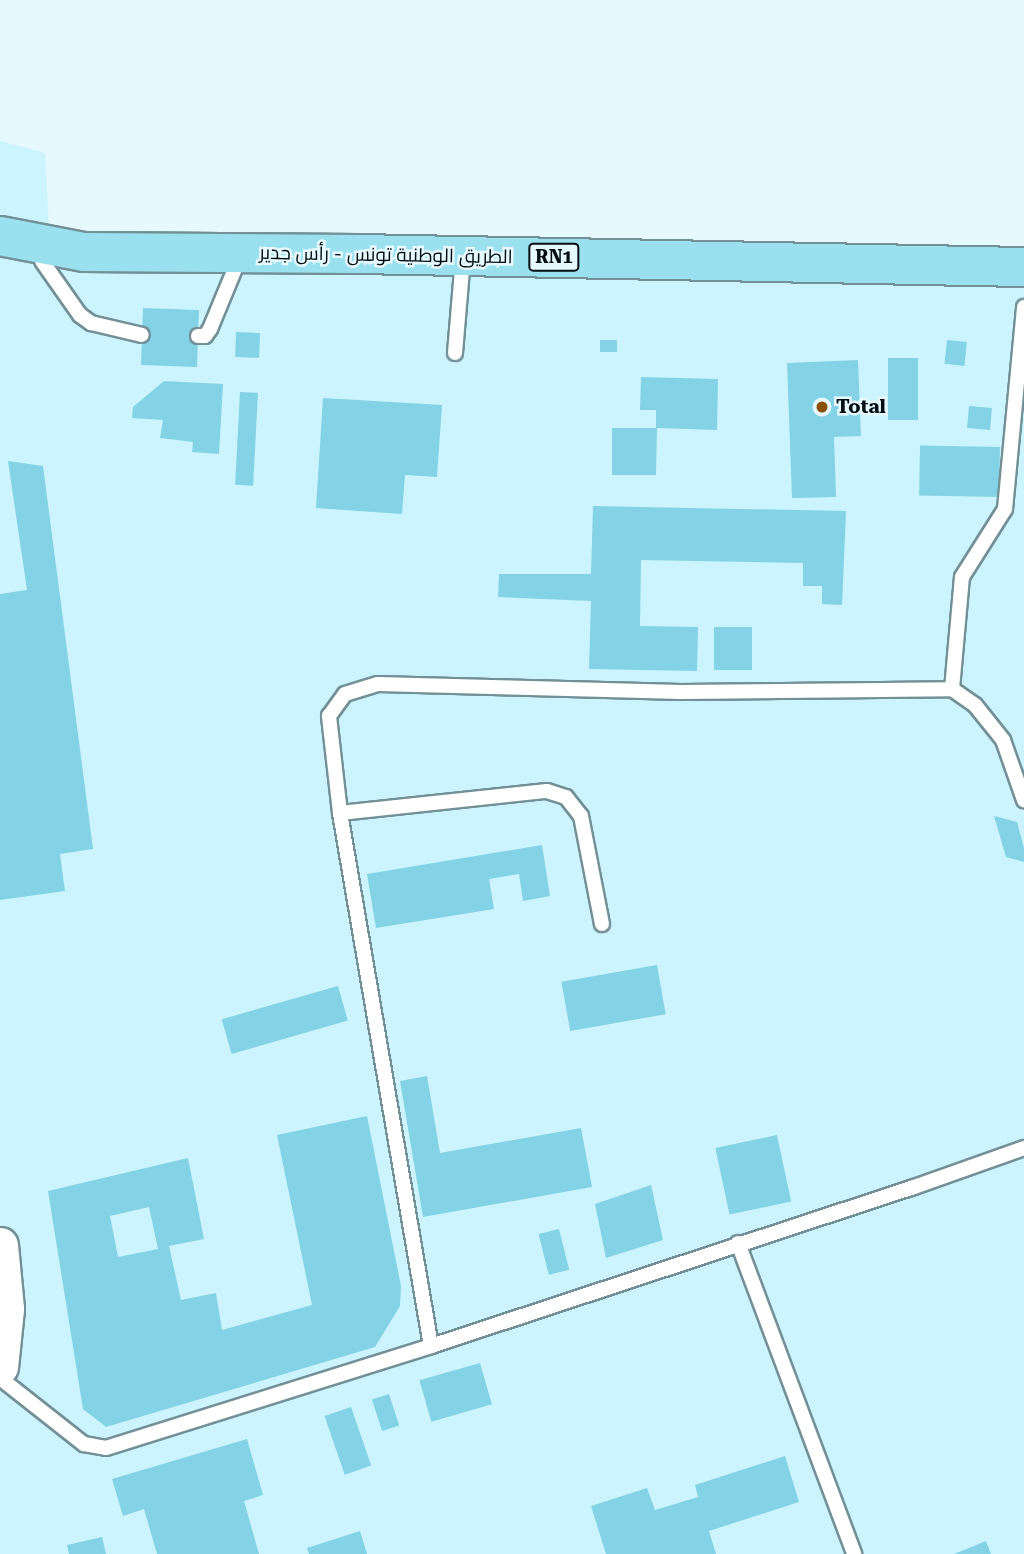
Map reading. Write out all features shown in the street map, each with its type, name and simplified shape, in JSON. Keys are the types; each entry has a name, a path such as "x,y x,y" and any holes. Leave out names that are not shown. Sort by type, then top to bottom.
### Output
{"main road":[{"name":"الطريق الوطنية تونس - رأس جدير","path":"0,236 84,252 1024,267"},
{"name":"الطريق الوطنية تونس - رأس جدير","path":"0,264 43,261 84,252"}],"street":[{"path":"0,1245 6,1309 0,1367"}],"lane":[{"path":"198,337 205,336 210,329 242,253"},
{"path":"455,353 464,256"},
{"path":"43,261 80,315 91,323 142,335"},
{"path":"952,689 962,577 1005,509 1024,307"},
{"path":"431,1346 340,813 329,716 345,694 378,684 681,692 952,689 975,705 1003,740 1024,800"},
{"path":"340,813 547,791 566,797 581,816 602,924"},
{"path":"0,1378 84,1444 106,1448 431,1346 914,1187 1024,1148"},
{"path":"738,1243 854,1554"}],"shaded area":[{"path":"0,141 45,153 51,262 1024,280 1024,1554 0,1554"}],"building":[{"path":"143,308 199,310 197,367 141,365"},
{"path":"236,332 260,333 259,358 235,357"},
{"path":"600,340 617,340 617,352 600,352"},
{"path":"947,340 967,342 964,366 944,364"},
{"path":"888,358 918,358 918,420 888,420"},
{"path":"858,360 861,436 834,437 836,497 792,498 787,363"},
{"path":"641,377 718,379 717,430 657,428 656,475 612,475 612,428 656,428 656,410 640,410"},
{"path":"164,381 223,384 219,454 192,452 193,442 160,438 163,420 132,418 133,407"},
{"path":"240,392 258,393 253,486 235,485"},
{"path":"323,398 442,405 437,477 405,475 402,514 316,508"},
{"path":"969,406 992,408 990,430 967,428"},
{"path":"920,446 1000,447 999,497 919,496"},
{"path":"8,461 43,466 93,849 60,854 65,891 0,900 0,594 27,590"},
{"path":"593,506 846,511 842,605 822,604 822,586 803,586 803,563 641,560 640,626 698,627 697,671 589,669 591,601 498,597 499,574 591,574"},
{"path":"714,627 752,627 752,670 714,670"},
{"path":"994,816 1017,822 1024,848 1024,862 1006,857"},
{"path":"542,845 550,896 523,901 519,874 489,879 494,909 376,928 367,874"},
{"path":"657,965 666,1014 570,1031 561,982"},
{"path":"338,986 348,1021 232,1054 222,1019"},
{"path":"427,1076 440,1153 581,1128 592,1187 423,1217 400,1081"},
{"path":"367,1116 401,1286 400,1306 375,1347 106,1427 83,1409 48,1191 188,1158 204,1239 169,1246 181,1300 216,1293 222,1330 312,1305 277,1135","holes":["149,1207 158,1249 118,1257 110,1216"]},
{"path":"777,1135 791,1202 730,1215 715,1148"},
{"path":"651,1185 663,1240 606,1258 595,1204"},
{"path":"559,1229 569,1270 549,1275 539,1234"},
{"path":"480,1363 492,1404 431,1422 419,1380"},
{"path":"389,1394 399,1425 382,1431 372,1400"},
{"path":"351,1407 371,1466 345,1475 325,1416"},
{"path":"247,1439 263,1495 244,1501 259,1554 157,1554 144,1509 123,1516 112,1479"},
{"path":"785,1456 799,1502 709,1531 716,1554 606,1554 591,1506 647,1488 655,1510 698,1497 695,1485"},
{"path":"360,1531 367,1554 309,1554 307,1548"},
{"path":"102,1537 106,1554 69,1554 67,1545"},
{"path":"986,1541 991,1554 954,1554"}],"place":[{"name":"Total","path":"822,407"}]}
